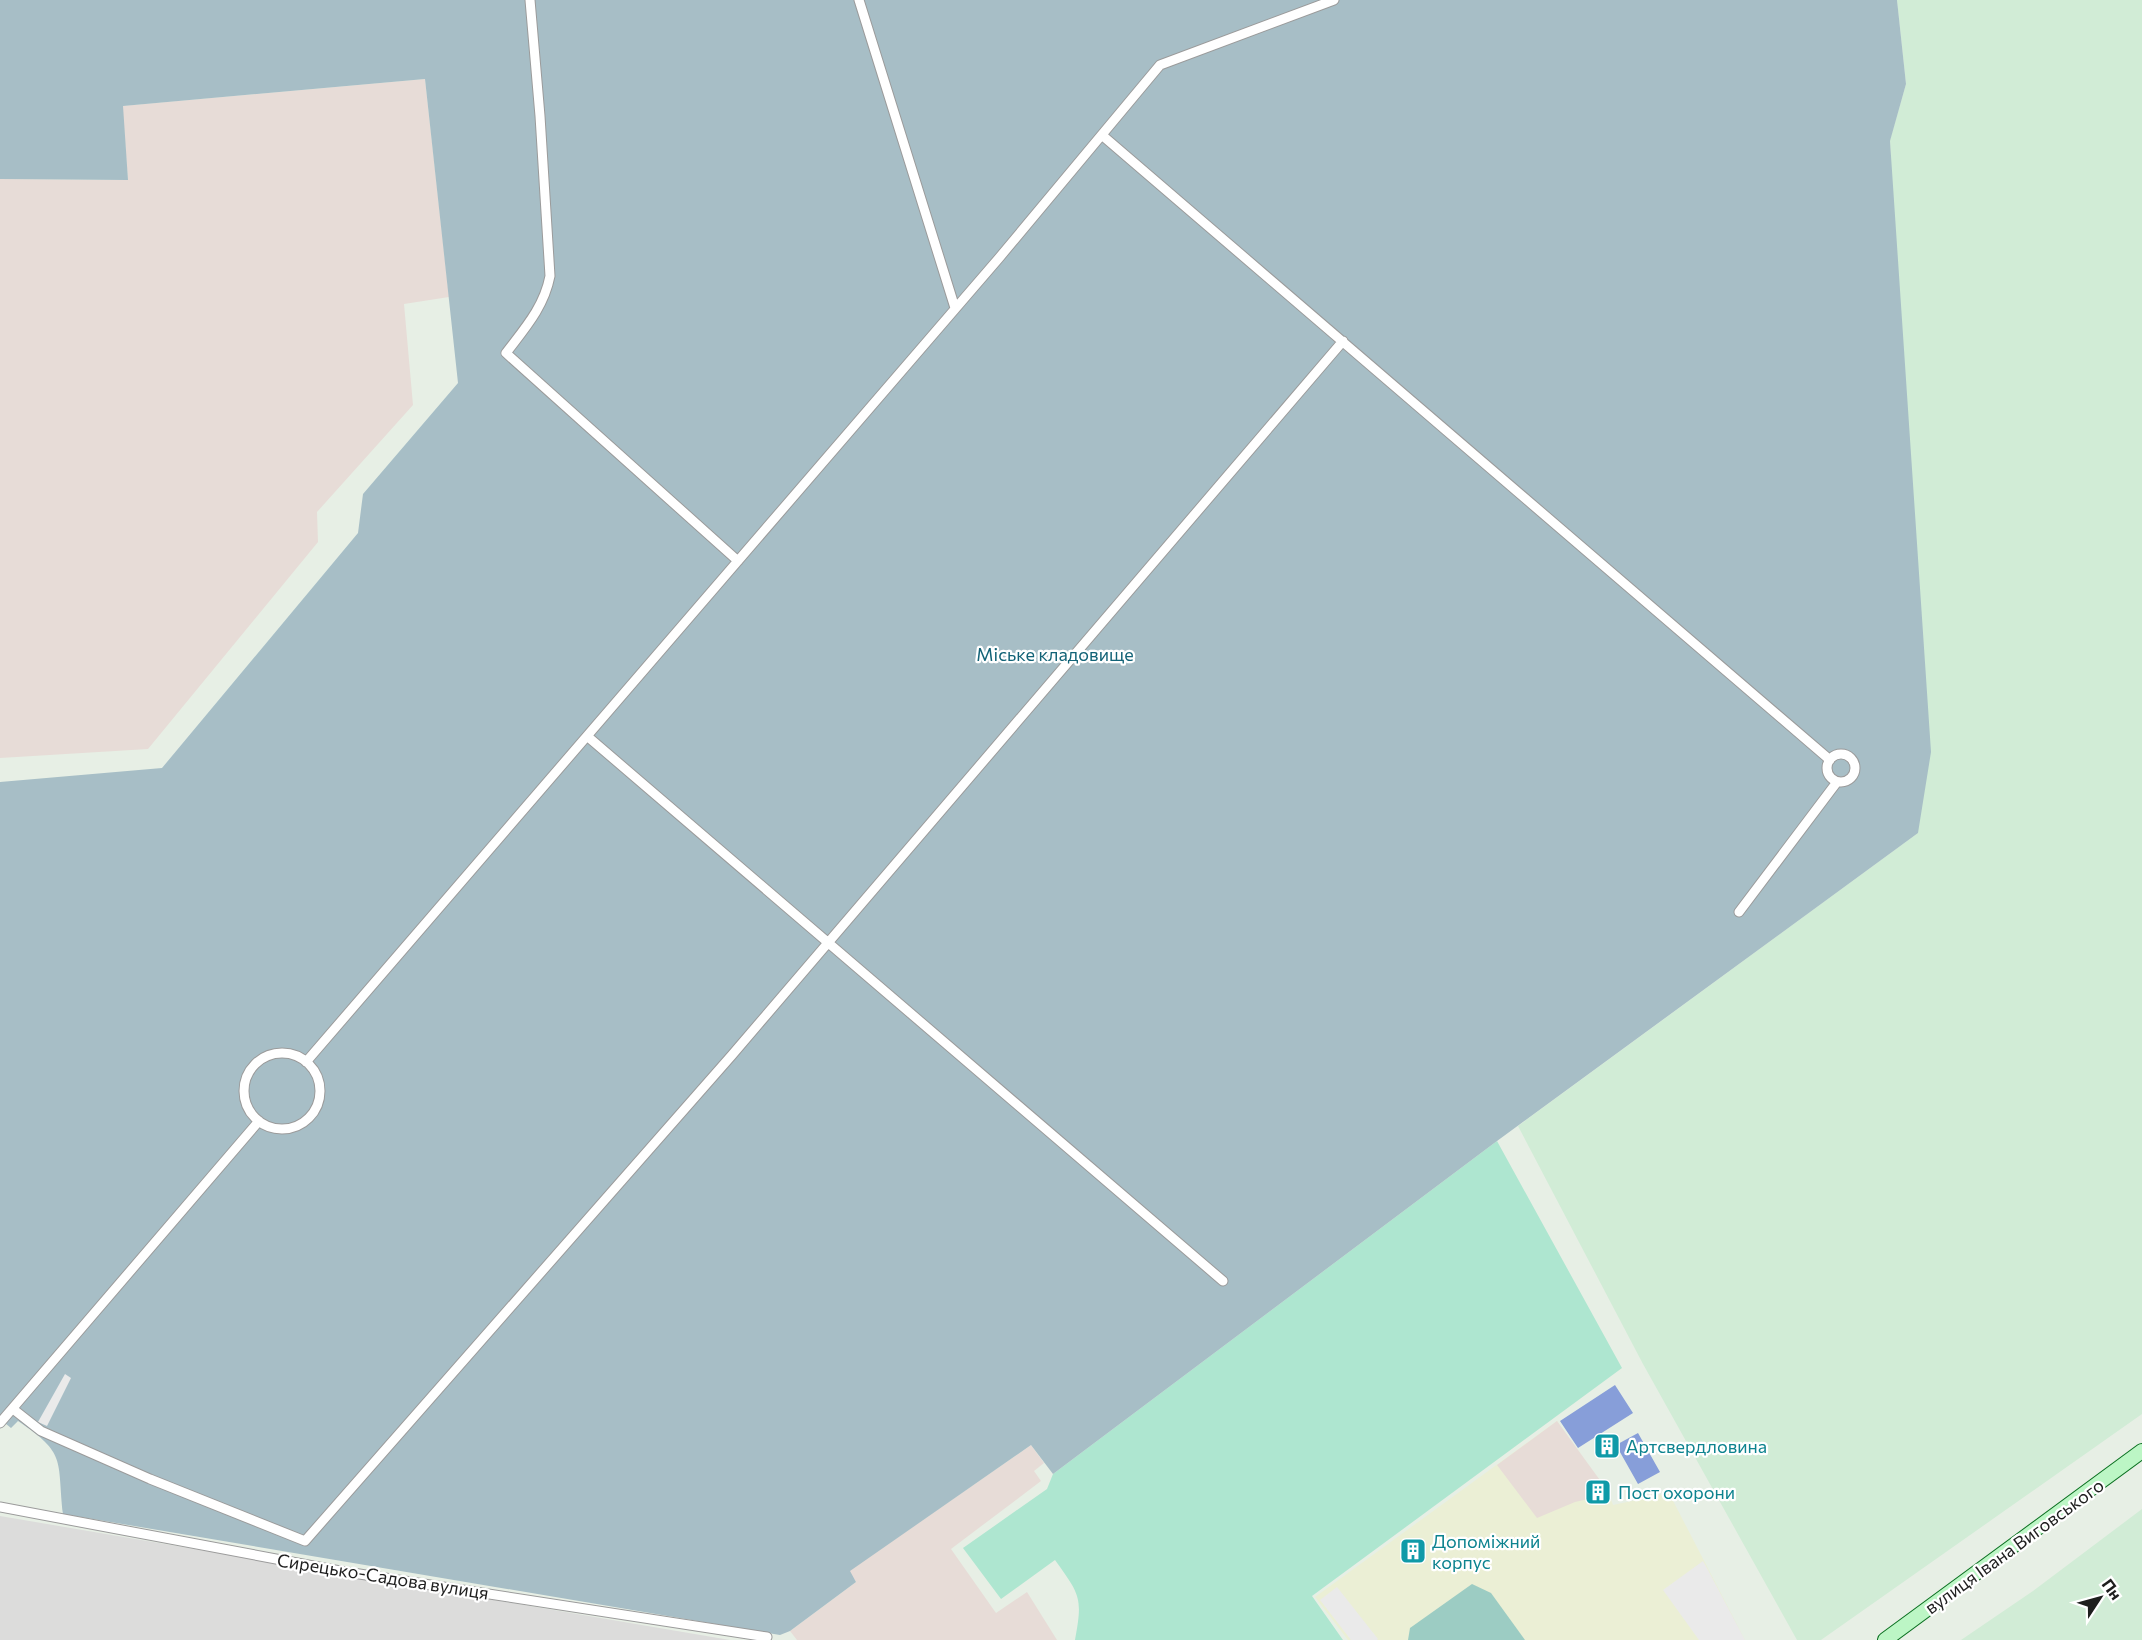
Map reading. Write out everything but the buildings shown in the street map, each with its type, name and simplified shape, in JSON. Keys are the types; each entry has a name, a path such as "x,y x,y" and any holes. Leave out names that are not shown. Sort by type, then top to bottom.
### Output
{"main road":[{"name":"вулиця Івана Виговського","path":"1885,1640 2142,1451"}],"street":[{"path":"530,0 550,276 546,295 537,311 506,353 738,561"},
{"path":"860,0 955,308"},
{"path":"306,1062 955,308 1160,65 1334,0"},
{"path":"1103,135 1830,760"},
{"path":"13,1409 41,1431 150,1479 304,1541 732,1055 1343,341"},
{"path":"587,736 829,941 1223,1281"},
{"path":"1739,912 1837,782 1850,779 1854,771 1853,762 1842,754 1830,760 1827,772 1837,782"},
{"path":"270,1055 295,1055 306,1062 319,1083 319,1096 309,1117 290,1128 279,1129 259,1121 251,1113 244,1092 250,1070 270,1055"},
{"path":"0,1423 259,1121"},
{"name":"Сирецько-Садова вулиця","path":"0,1508 340,1571 767,1636"}],"shaded area":[{"path":"1897,0 2142,0 2142,1414 1821,1640 1797,1640 1643,1364 1518,1126 1918,833 1890,140 1906,84"},
{"path":"425,79 449,297 404,304 413,405 317,512 318,542 148,749 0,758 0,179 128,180 122,106"},
{"path":"65,1374 71,1378 47,1426 38,1422"},
{"path":"1615,1385 1633,1413 1578,1448 1560,1421"},
{"path":"1557,1421 1609,1494 1613,1505 1669,1493 1745,1640 1348,1640 1315,1597"},
{"path":"1557,1421 1610,1494 1575,1502 1537,1518 1497,1465"},
{"path":"1638,1433 1660,1472 1638,1484 1616,1445"},
{"path":"1031,1445 1044,1463 1034,1471 1041,1481 951,1549 996,1613 1027,1592 1057,1640 797,1640 790,1631 856,1582 849,1571"},
{"path":"2142,1509 2142,1640 1961,1640 2033,1591"},
{"path":"0,1516 730,1640 0,1640"},
{"path":"1703,1561 1745,1640 1699,1640 1663,1590"},
{"path":"1472,1584 1491,1593 1525,1640 1408,1640 1410,1628"},
{"path":"1337,1587 1377,1640 1351,1640 1320,1600"}],"green space":[{"name":"Міське кладовище","path":"0,0 1897,0 1906,84 1890,141 1931,752 1918,833 1497,1141 1053,1474 1031,1445 850,1571 856,1582 790,1631 780,1635 63,1514 59,1469 52,1450 34,1432 18,1421 11,1428 0,1419 0,782 162,768 358,533 363,494 458,383 425,79 123,106 128,180 0,179"},
{"path":"1497,1141 1622,1368 1312,1596 1343,1640 1075,1640 1079,1614 1077,1597 1070,1581 1055,1560 1001,1599 963,1548 1047,1489 1053,1474"}],"place":[{"name":"Артсвердловина","path":"1607,1446"},
{"name":"Пост охорони","path":"1598,1492"},
{"name":"Допоміжний корпус","path":"1413,1551"}]}
